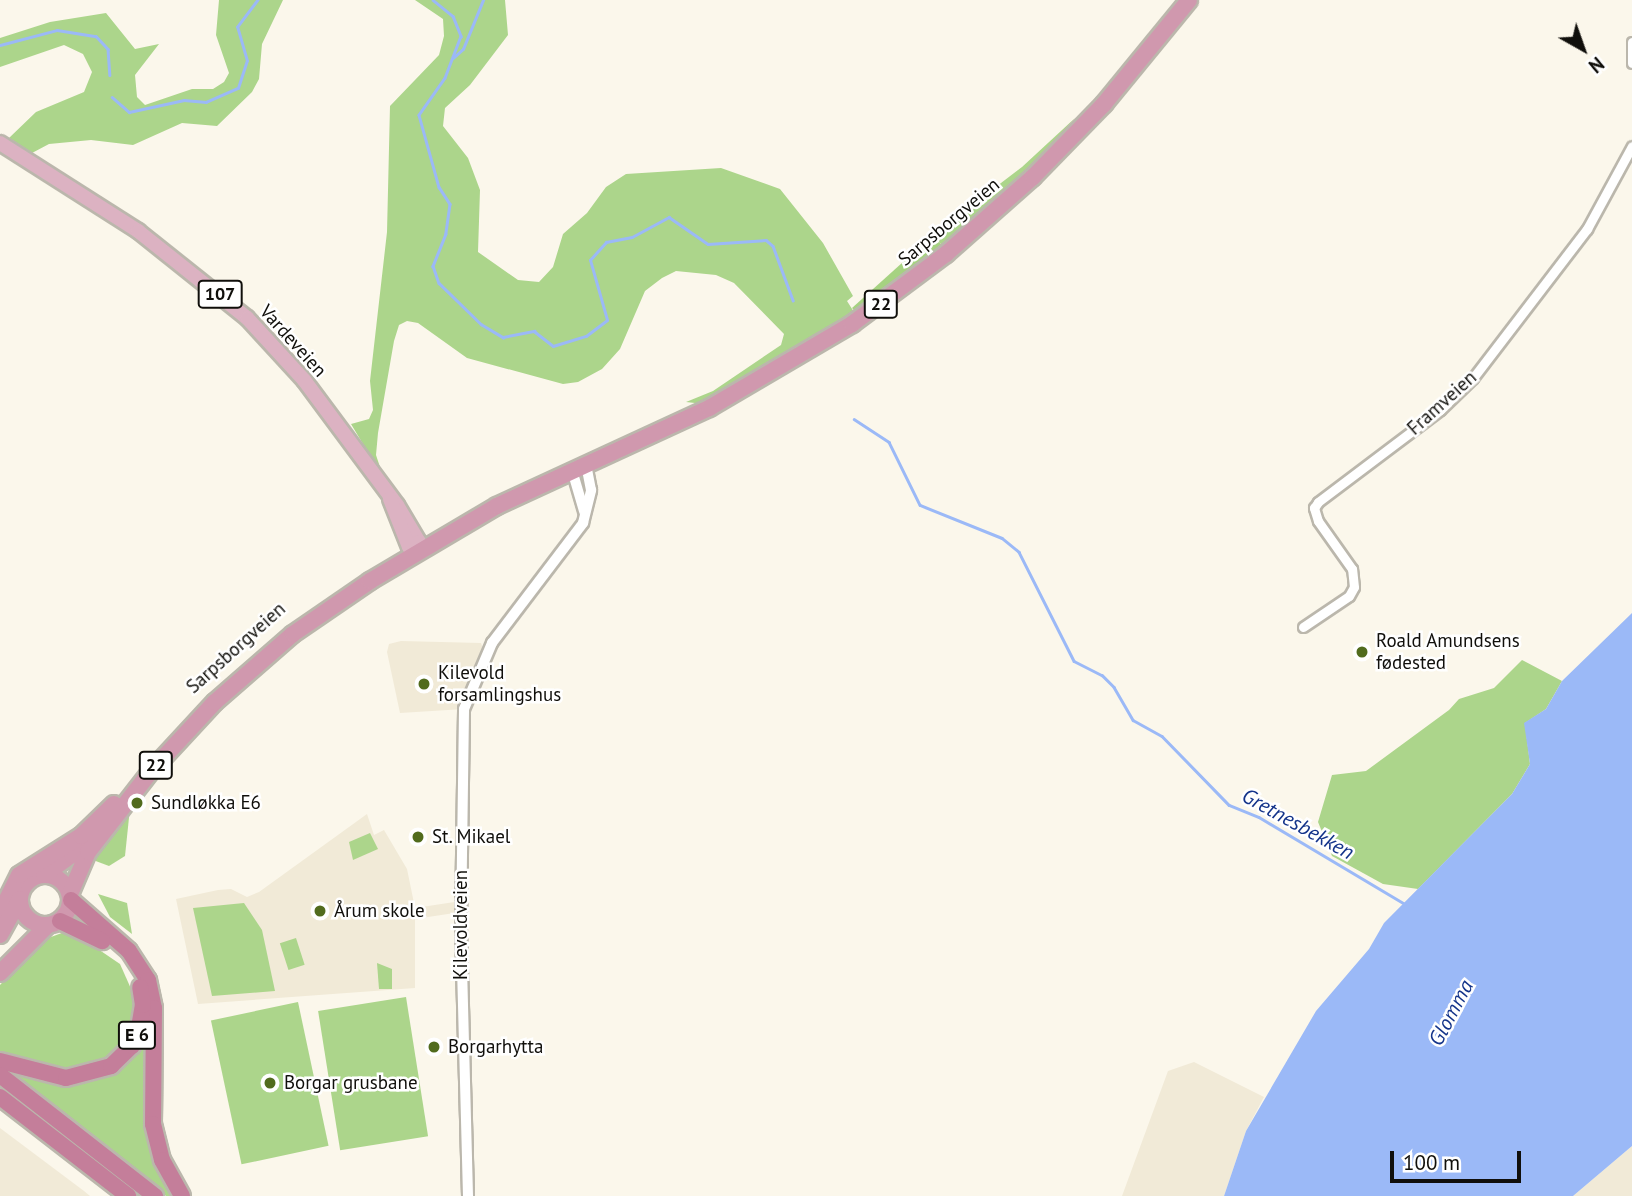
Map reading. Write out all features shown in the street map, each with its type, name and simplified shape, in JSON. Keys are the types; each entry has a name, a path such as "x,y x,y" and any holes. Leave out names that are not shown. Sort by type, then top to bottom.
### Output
{"highway":[{"name":"Sarpsborgveien","path":"44,875 72,855 196,712 258,653 329,598 415,547 758,382 852,324 946,254 1076,133 1189,0"},
{"name":"Sarpsborgveien","path":"70,897 88,852 122,805 215,702 317,616 415,547"},
{"name":"22","path":"0,913 19,875 80,836 114,804"},
{"name":"22","path":"0,935 30,880 44,875"},
{"path":"44,875 63,882 70,897"},
{"name":"22","path":"0,973 54,923 70,897"},
{"name":"E 6","path":"70,897 129,951 148,980 154,1008 155,1135 167,1171 182,1196"},
{"path":"20,899 28,919 54,923"},
{"name":"E 6","path":"0,1061 41,1075 81,1077 117,1061 138,1033 141,991 128,966 92,933 54,923"},
{"path":"0,1075 155,1196"},
{"path":"0,1097 128,1196"}],"main road":[{"name":"Vardeveien","path":"0,143 138,231 204,279 247,318 304,380 390,499 415,547"}],"street":[{"path":"1632,42 1632,63"},
{"name":"Framveien","path":"1303,627 1349,596 1354,587 1352,569 1318,521 1314,508 1318,502 1440,410 1473,378 1587,229 1632,146"},
{"name":"Kilevoldveien","path":"468,1196 461,926 464,709 492,643 583,523 579,467"}],"shaded area":[{"path":"401,641 481,643 485,655 464,709 400,713 387,652 389,644"},
{"name":"Årum skole","path":"367,814 374,835 384,830 407,869 415,908 461,901 461,912 415,919 415,988 198,1004 176,899 218,890 231,889 247,897 259,892"},
{"path":"1194,1062 1264,1097 1246,1131 1224,1196 1122,1196 1168,1071"},
{"path":"0,1128 84,1191 90,1196 0,1196"},
{"path":"1632,1146 1632,1196 1573,1196"}],"green space":[{"path":"219,0 283,0 262,44 259,79 252,92 217,126 182,123 133,145 91,140 49,144 32,153 9,138 36,112 84,92 92,72 83,54 64,45 0,67 0,38 50,22 106,13 135,49 159,44 135,75 137,97 145,105 192,89 213,89 224,82 229,73 216,35"},
{"path":"415,0 505,0 508,35 470,85 445,108 443,126 468,158 480,190 478,252 518,280 539,282 553,267 563,234 587,213 606,187 626,174 721,168 780,189 823,243 853,296 847,301 854,312 704,404 686,402 713,391 781,345 784,334 734,283 716,275 676,271 645,291 620,349 602,369 578,382 563,384 467,358 418,323 407,321 399,325 394,341 378,433 376,455 384,479 351,424 369,419 373,410 370,381 387,232 390,106 439,55 444,36 443,19"},
{"path":"1075,118 1029,172 942,245 933,235 1022,167"},
{"path":"933,235 942,245 861,318 852,308"},
{"path":"1522,660 1562,681 1546,709 1525,723 1530,764 1512,794 1418,889 1383,884 1332,856 1318,822 1332,775 1366,771 1449,710 1459,699 1494,688"},
{"path":"130,808 125,856 109,866 93,860"},
{"path":"370,833 378,849 353,860 349,842"},
{"path":"98,894 127,903 132,934 110,917"},
{"path":"244,903 262,930 275,991 212,996 193,908"},
{"path":"70,930 120,964 136,1000 134,1028 116,1057 76,1073 0,1054 0,985 40,941"},
{"path":"296,938 305,965 288,970 280,943"},
{"path":"377,963 392,969 392,989 379,989"},
{"path":"406,997 428,1136 340,1150 318,1011"},
{"name":"Borgar grusbane","path":"298,1002 329,1146 242,1164 211,1021"},
{"path":"143,1032 147,1034 146,1118 152,1151 176,1196 166,1196 6,1068 82,1081"}],"water":[{"name":"Glomma","path":"1632,613 1632,1146 1573,1196 1224,1196 1246,1131 1316,1011 1369,949 1384,923 1512,794 1530,764 1524,723 1546,709 1562,681"}],"waterway":[{"name":"Gretnesbekken","path":"112,97 129,112 184,100 206,102 238,88 247,61 237,27 257,0"},
{"name":"Gretnesbekken","path":"433,0 453,16 461,36 445,78 419,115 439,187 450,204 446,234 433,266 439,283 481,324 503,337 534,331 553,346 586,336 607,320 590,260 606,242 632,237 669,217 708,244 766,240 773,246 793,300"},
{"path":"453,58 463,49 483,0"},
{"name":"Gretnesbekken","path":"0,45 57,30 96,36 108,49 110,75"},
{"name":"Gretnesbekken","path":"854,419 889,442 920,505 1002,538 1019,552 1074,661 1102,675 1114,687 1133,720 1162,736 1229,805 1259,817 1405,904"}],"place":[{"name":"Roald Amundsens fødested","path":"1362,652"},
{"name":"Kilevold forsamlingshus","path":"424,684"},
{"name":"Sundløkka E6","path":"137,803"},
{"name":"St. Mikael","path":"418,837"},
{"name":"Årum skole","path":"320,911"},
{"name":"Borgarhytta","path":"434,1047"},
{"name":"Borgar grusbane","path":"270,1083"}]}
